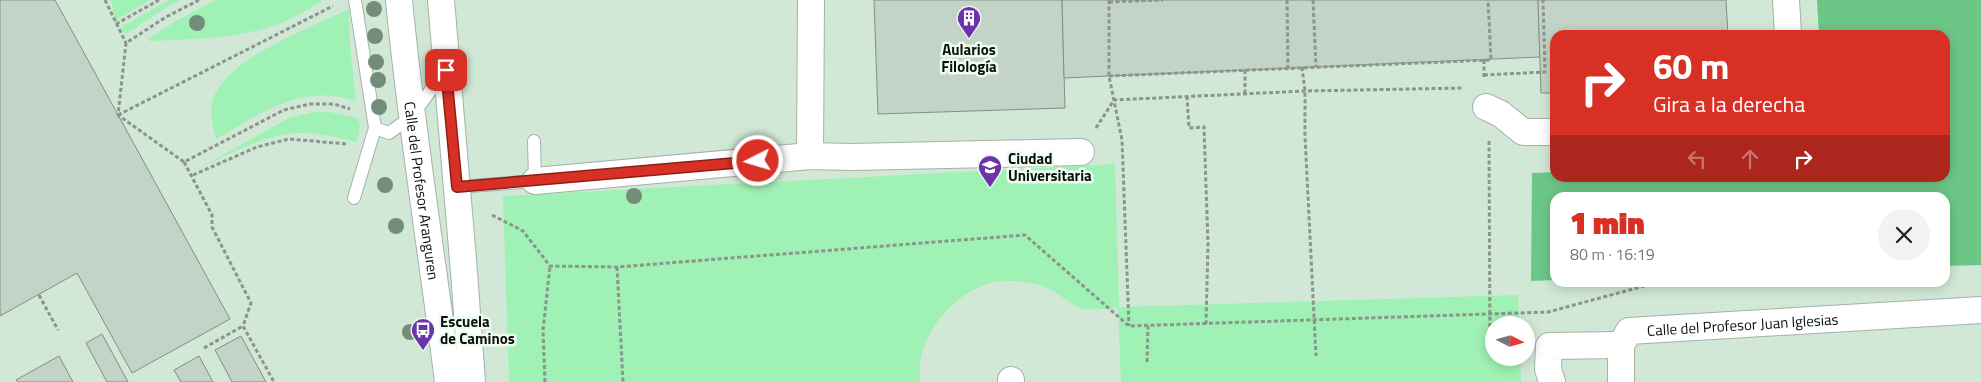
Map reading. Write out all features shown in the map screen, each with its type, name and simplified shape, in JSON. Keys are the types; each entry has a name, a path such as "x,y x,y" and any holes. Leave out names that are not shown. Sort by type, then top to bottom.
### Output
{"street":[{"name":"Calle del Profesor Aranguren","path":"399,0 411,117 433,262 448,382"},
{"name":"Calle del Profesor Aranguren","path":"441,0 472,382"},
{"path":"810,156 812,0"},
{"path":"1786,0 1788,30"},
{"path":"1486,107 1501,114 1523,132 1550,132"},
{"path":"535,180 810,156 852,157 1081,152"},
{"name":"Calle del Profesor Juan Iglesias","path":"1620,345 1629,331 1981,310"},
{"path":"1552,382 1548,369 1549,346 1620,345 1622,382"}],"lane":[{"path":"354,198 375,128 355,0"},
{"path":"375,128 389,133 411,117 446,70"},
{"path":"457,187 535,180 534,141"}],"path":[{"path":"105,0 126,43 118,116"},
{"path":"116,24 159,0"},
{"path":"126,43 166,17 199,0"},
{"path":"1129,326 1122,140 1109,76 1109,1 1163,0"},
{"path":"1287,0 1288,68"},
{"path":"1312,0 1316,67"},
{"path":"1109,76 1491,60 1488,0"},
{"path":"1484,75 1545,72 1543,0"},
{"path":"118,116 336,4"},
{"path":"1302,67 1305,91 1306,156 1316,356"},
{"path":"1245,70 1245,94"},
{"path":"1114,100 1305,91 1464,88"},
{"path":"1187,96 1189,128 1204,127 1208,244 1206,324"},
{"path":"184,162 284,110 310,104 334,104 352,110"},
{"path":"118,116 184,162 212,215 212,228 251,303 243,326 204,348"},
{"path":"192,175 257,146 289,139 339,142 353,145"},
{"path":"1489,140 1489,314"},
{"path":"492,215 523,231 550,266 543,330 545,382"},
{"path":"550,266 618,267 1026,235 1129,326 1548,312 1640,287"},
{"path":"618,267 623,382"},
{"path":"39,295 58,330"},
{"path":"243,326 274,382"},
{"path":"1147,362 1148,326"}],"shaded area":[{"name":"Ciudad Universitaria","path":"0,0 1981,0 1981,382 0,382"}],"green space":[{"path":"111,0 150,0 116,20"},
{"path":"169,0 180,0 125,35 121,27"},
{"path":"216,0 324,0 283,22 251,32 183,40 149,41 148,39 176,21"},
{"path":"1817,0 1981,0 1981,265 1950,266 1950,192 1550,192 1550,280 1531,281 1532,173 1550,172 1550,182 1950,182 1950,30 1819,30"},
{"path":"349,9 350,45 356,101 336,96 300,98 266,111 216,139 211,111 215,94 225,80 239,67 275,44"},
{"path":"314,112 329,112 358,118 360,126 357,142 314,133 286,134 246,147 194,171 289,118"},
{"path":"1115,164 1119,307 1518,295 1519,316 1485,316 1485,366 1520,366 1521,382 1121,382 1118,307 1084,309 1042,286 1030,283 998,281 975,289 963,296 943,314 928,337 923,350 920,365 920,382 509,382 503,196"}],"building":[{"path":"0,0 55,0 230,319 132,373 77,273 0,316"},
{"name":"Aularios Filología","path":"874,0 1062,0 1065,108 878,114"},
{"path":"1062,0 1538,0 1540,57 1064,78"},
{"path":"1538,0 1726,0 1728,30 1550,30 1550,93 1541,93"},
{"path":"102,334 128,382 107,382 86,343"},
{"path":"241,336 266,382 232,382 215,350"},
{"path":"59,356 73,382 18,382 16,380"},
{"path":"199,356 213,382 181,382 174,370"}],"place":[{"name":"Aularios Filología","path":"969,39"},
{"name":"Ciudad Universitaria","path":"990,188"},
{"name":"Escuela de Caminos","path":"423,351"}],"route":[{"path":"446,70 457,187 758,161"}]}
